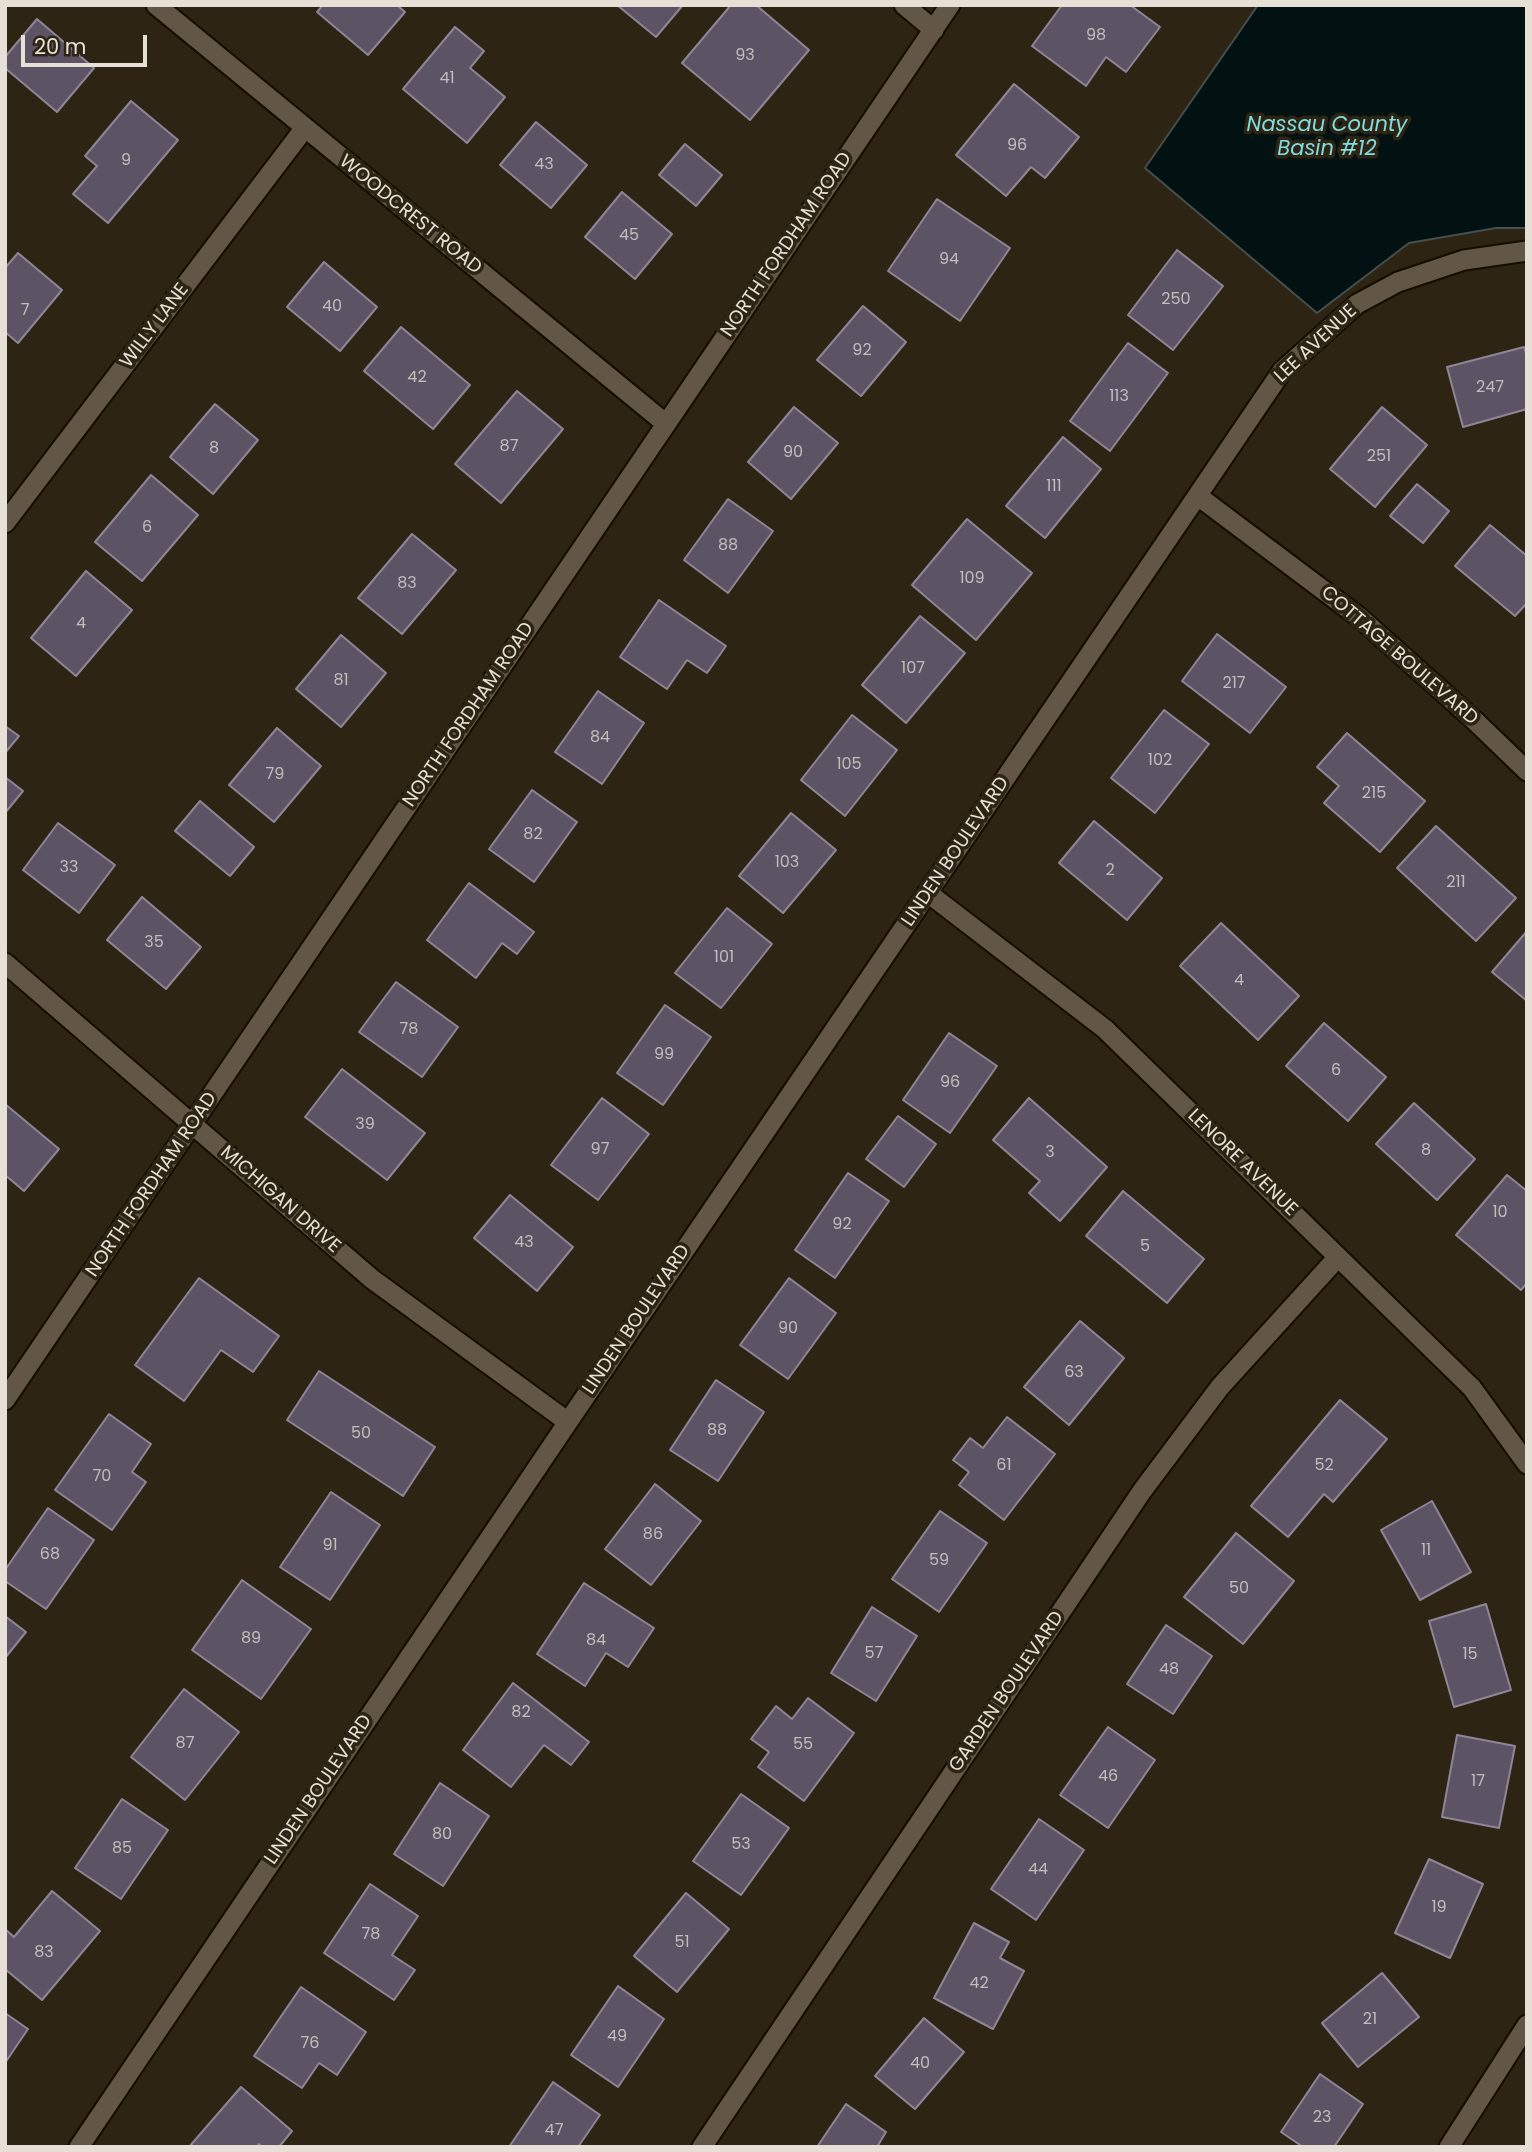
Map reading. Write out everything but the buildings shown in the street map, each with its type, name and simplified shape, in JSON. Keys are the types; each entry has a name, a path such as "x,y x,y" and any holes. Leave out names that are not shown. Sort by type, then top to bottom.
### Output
{"street":[{"name":"WOODCREST ROAD","path":"156,5 665,423"},
{"path":"904,5 934,30"},
{"name":"NORTH FORDHAM ROAD","path":"5,1400 950,5"},
{"name":"WILLY LANE","path":"5,523 304,129"},
{"name":"LEE AVENUE","path":"1198,496 1282,371 1357,304 1398,282 1464,260 1527,251"},
{"name":"COTTAGE BOULEVARD","path":"1198,496 1359,617 1527,771"},
{"name":"LINDEN BOULEVARD","path":"79,2147 1198,496"},
{"name":"LENORE AVENUE","path":"928,893 1105,1028 1472,1388 1527,1464"},
{"name":"MICHIGAN DRIVE","path":"5,963 372,1279 568,1422"},
{"name":"GARDEN BOULEVARD","path":"702,2147 1142,1491 1220,1387 1338,1257"},
{"path":"1449,2147 1527,2025"}],"water":[{"name":"Nassau County Basin #12","path":"1258,5 1527,5 1527,228 1496,228 1409,243 1317,313 1145,168"}]}
